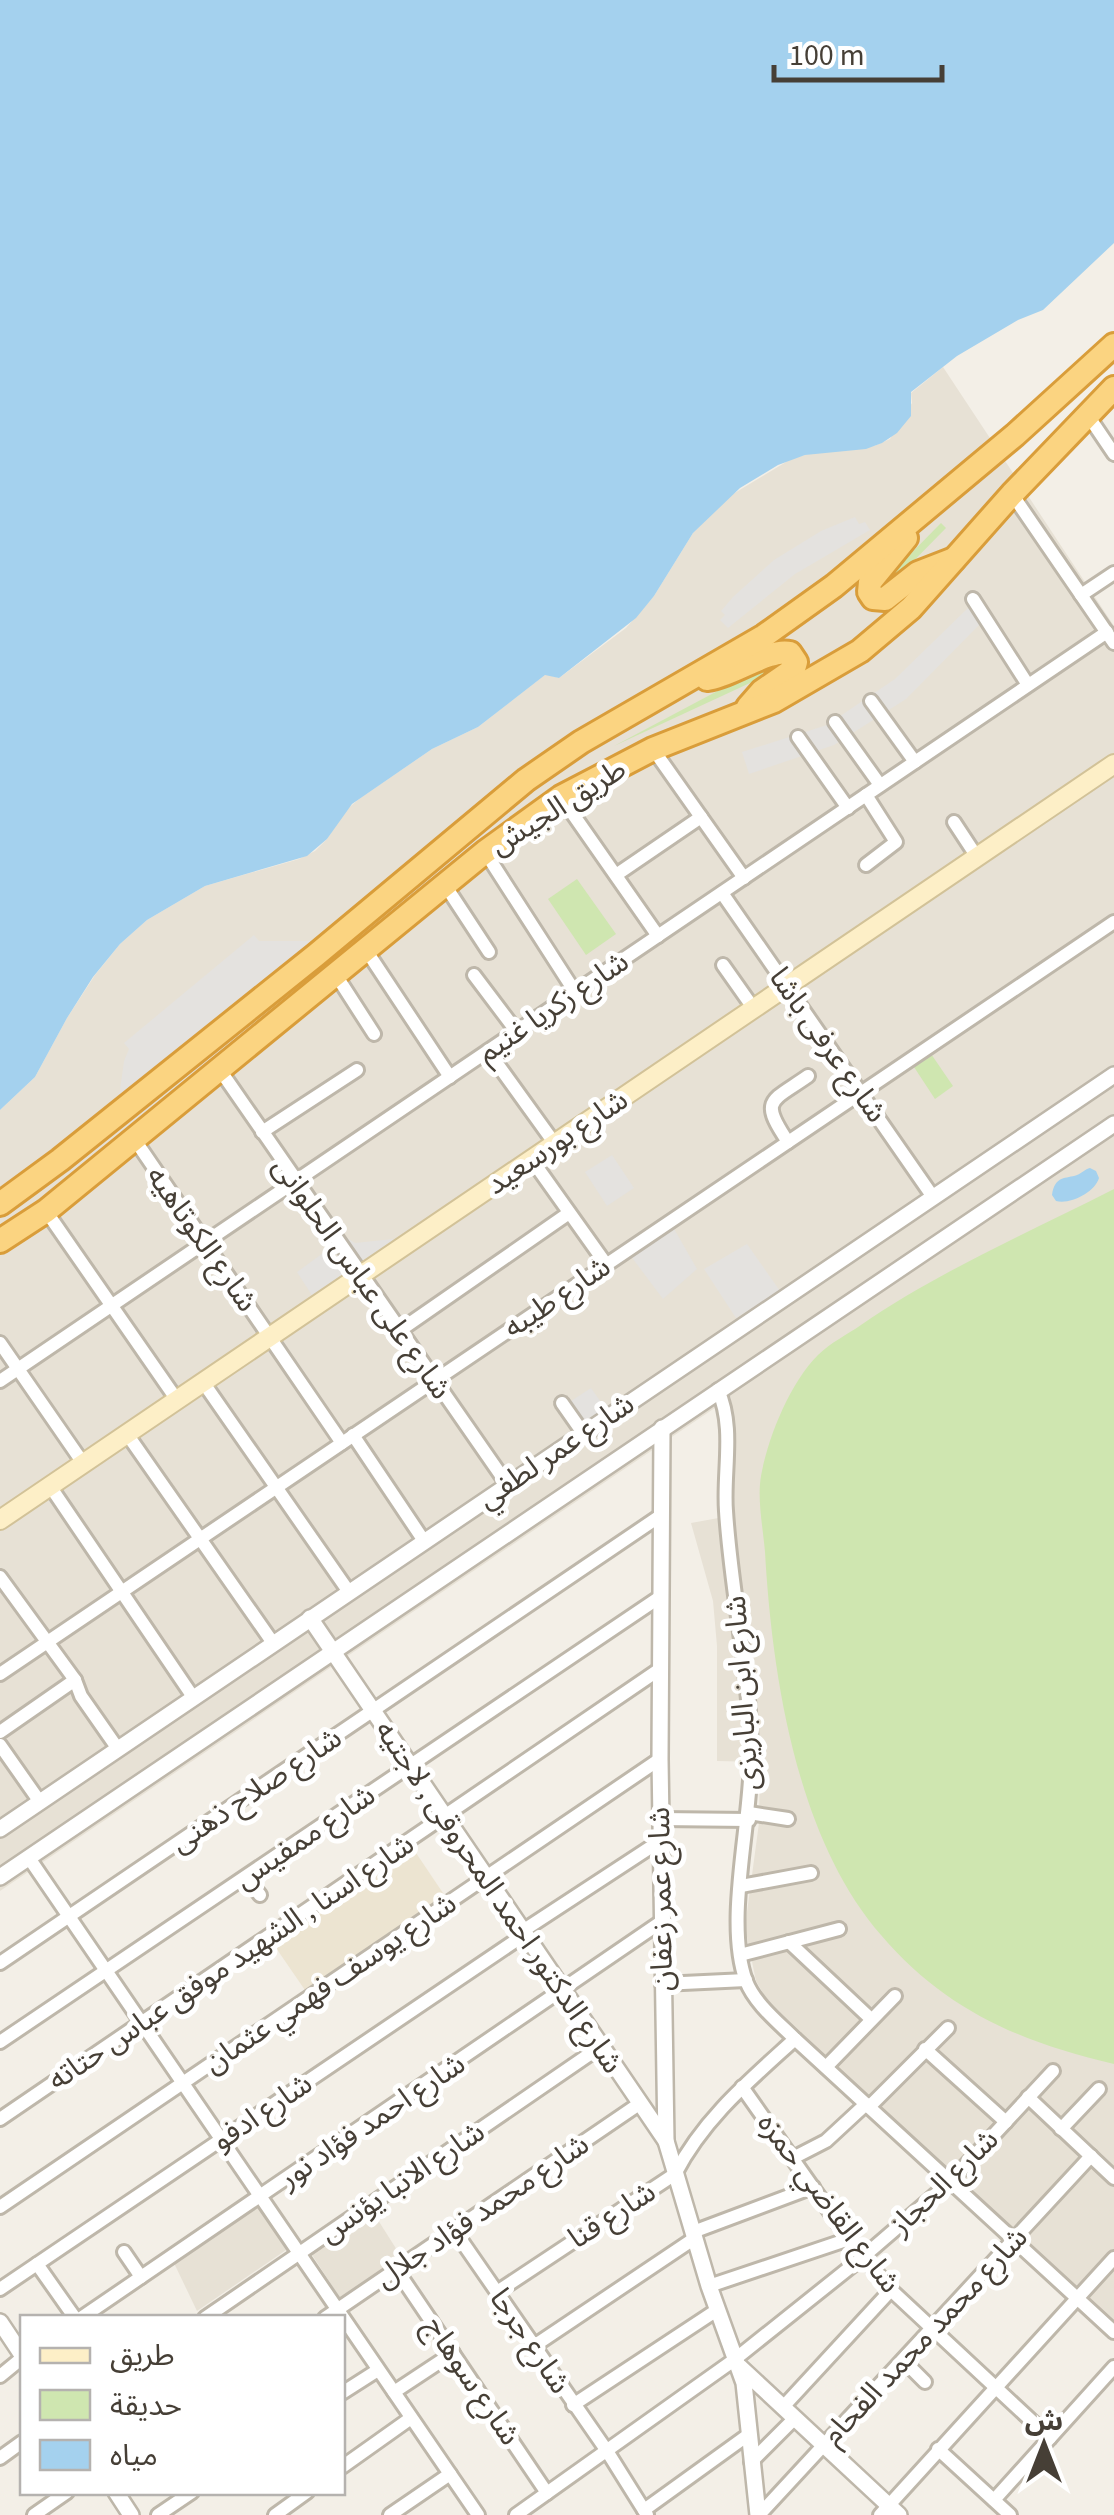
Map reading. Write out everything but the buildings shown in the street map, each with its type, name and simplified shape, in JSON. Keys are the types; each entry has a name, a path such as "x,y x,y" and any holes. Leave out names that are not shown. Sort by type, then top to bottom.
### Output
{"highway":[{"name":"طريق الجيش","path":"0,1204 272,991 526,780 581,742 800,612 1015,436 1114,344"},
{"name":"طريق الجيش","path":"0,1241 46,1211 484,852 561,797 652,749 804,686 860,651 911,608 1012,494 1114,388"},
{"path":"924,510 870,582 870,595 877,600 885,599 918,573 955,558"},
{"path":"690,679 718,678 780,652 790,653 795,658 794,670 762,691 743,714"}],"main road":[{"name":"شارع بورسعيد","path":"0,1520 1114,764"}],"street":[{"path":"1088,414 1114,454"},
{"path":"1012,494 1110,637"},
{"path":"1081,595 1114,573"},
{"path":"972,599 1028,685"},
{"name":"شارع زكريا غنيم","path":"0,1381 1028,685 1110,637"},
{"path":"871,701 915,762"},
{"path":"835,722 880,785"},
{"path":"798,736 848,808"},
{"path":"652,749 744,878"},
{"path":"866,795 896,842 866,865"},
{"path":"561,797 658,936"},
{"path":"616,875 701,817"},
{"path":"954,822 977,857"},
{"path":"484,852 574,992"},
{"path":"445,885 489,952"},
{"name":"شارع عرفى باشا","path":"722,892 934,1197"},
{"name":"شارع طيبه","path":"0,1674 1114,922"},
{"path":"366,950 450,1077"},
{"path":"723,965 754,1009"},
{"path":"336,975 374,1034"},
{"path":"474,975 517,1032"},
{"path":"488,1051 555,1144"},
{"name":"شارع على عباس الحلوانى","path":"220,1070 506,1484"},
{"path":"262,1132 357,1070"},
{"name":"شارع عمر لطفي","path":"0,1829 1114,1075"},
{"path":"788,1142 771,1118 770,1109 774,1101 808,1076"},
{"name":"شارع عمر لطفي","path":"0,1878 1114,1124"},
{"name":"شارع الكوتاهيه","path":"135,1140 270,1337 424,1541"},
{"path":"532,1160 606,1264"},
{"path":"46,1211 177,1400"},
{"path":"398,1330 570,1213"},
{"path":"0,1343 83,1464"},
{"path":"204,1382 349,1592"},
{"name":"شارع ابن الباريزى","path":"718,1390 726,1414 725,1506 749,1706 749,1817 741,1886 740,1955 746,1980 763,2007 826,2068 1114,2332"},
{"path":"562,1403 582,1433"},
{"name":"شارع عمر زعفان","path":"662,1428 660,1841 666,2141 709,2286 744,2383 759,2515"},
{"path":"127,1434 272,1644"},
{"path":"630,1450 661,1464"},
{"path":"50,1486 193,1697"},
{"name":"شارع صلاح ذهنى","path":"0,1964 660,1516"},
{"path":"0,1577 118,1749"},
{"name":"شارع ممفيس","path":"0,2042 660,1598"},
{"name":"شارع الدكتور احمد المحروقى , لاجتيه","path":"310,1618 666,2141"},
{"name":"شارع اسنا , الشهيد موفق عباس حتاته","path":"0,2119 660,1669"},
{"path":"0,1732 74,1680"},
{"path":"0,1745 40,1802"},
{"name":"شارع يوسف فهمي عثمان","path":"0,2207 660,1760"},
{"path":"660,1818 788,1819"},
{"name":"شارع ادفو","path":"0,2289 660,1841"},
{"path":"29,1858 299,2253 331,2313"},
{"path":"741,1886 811,1873"},
{"path":"246,1876 260,1895"},
{"name":"شارع احمد فؤاد نور","path":"83,2315 661,1922"},
{"path":"740,1955 839,1929"},
{"path":"789,1942 871,2020"},
{"path":"662,1984 746,1980"},
{"path":"826,2068 894,1996"},
{"path":"793,2158 826,2141 868,2106 948,2028"},
{"name":"شارع قنا","path":"496,2292 675,2174 708,2123 796,2039"},
{"name":"شارع الانبا يؤنس","path":"209,2315 600,2047"},
{"path":"925,2049 1006,2122"},
{"name":"شارع الحجاز","path":"527,2512 734,2360 863,2257 950,2182 1053,2071"},
{"name":"شارع القاضي حمزه","path":"742,2087 849,2239 891,2290 1050,2438"},
{"path":"1062,2129 1099,2089"},
{"path":"1028,2098 1112,2172"},
{"name":"شارع محمد فؤاد جلال","path":"331,2313 639,2104"},
{"name":"شارع محمد محمد الفحام","path":"759,2515 1091,2156"},
{"path":"534,2346 694,2235 813,2187"},
{"name":"شارع جرجا","path":"454,2230 645,2512"},
{"path":"709,2286 849,2239"},
{"path":"124,2252 141,2277"},
{"path":"734,2360 890,2512 938,2449 1114,2258"},
{"path":"37,2264 76,2315"},
{"name":"شارع سوهاج","path":"396,2269 548,2493"},
{"path":"782,2407 891,2290"},
{"path":"573,2406 717,2310"},
{"path":"0,2322 20,2353"},
{"path":"345,2330 394,2392 478,2515"},
{"path":"394,2392 453,2353"},
{"path":"0,2376 20,2358"},
{"path":"903,2360 925,2382"},
{"path":"994,2500 1114,2367"},
{"path":"345,2392 378,2370"},
{"path":"345,2465 411,2418"},
{"path":"752,2462 796,2418"},
{"path":"645,2512 748,2434"},
{"path":"938,2449 1010,2515"},
{"path":"390,2515 450,2474"},
{"path":"37,2514 64,2495"},
{"path":"158,2515 188,2495"},
{"path":"275,2515 303,2495"}],"shaded area":[{"path":"943,367 1114,626 1114,2324 775,2014 756,1981 745,1927 759,1823 760,1762 717,1761 713,1601 691,1523 735,1515 731,1397 0,1891 0,1110 35,1077 95,975 120,944 147,920 205,886 315,851 359,799 432,749 478,727 546,674 559,678 626,628 654,596 693,533 728,497 791,459 819,451 874,446 890,439 912,403 911,393"},
{"path":"855,517 870,530 795,574 728,628 720,620 725,615 721,611 733,597 774,560 821,531"},
{"path":"968,608 983,621 906,699 834,745 749,774 742,752 827,725 895,679"},
{"path":"254,935 259,941 311,941 119,1097 129,1049 124,1043"},
{"path":"612,1155 634,1188 607,1206 585,1172"},
{"path":"673,1227 697,1269 663,1299 630,1255"},
{"path":"339,1233 355,1243 393,1239 395,1245 363,1268"},
{"path":"747,1244 780,1291 736,1318 704,1269"},
{"path":"330,1248 348,1273 313,1297 297,1272"},
{"path":"591,1388 608,1412 585,1428 568,1403"},
{"path":"414,1850 447,1899 307,1993 274,1945"},
{"path":"257,2206 289,2248 197,2311 173,2261"},
{"path":"371,2209 402,2258 342,2301 307,2247"}],"green space":[{"path":"941,523 946,528 882,589 882,583"},
{"path":"776,660 784,662 780,669 614,746"},
{"path":"577,879 616,934 586,955 548,899"},
{"path":"929,1051 953,1086 935,1099 912,1064"},
{"path":"1114,1189 1114,2064 1016,2033 958,2003 906,1961 852,1896 828,1852 794,1754 774,1651 760,1494 764,1461 782,1411 798,1380 823,1351 922,1287"}],"water":[{"path":"0,0 1114,0 1114,243 1043,310 957,356 911,392 911,416 882,443 866,449 805,455 778,465 740,488 693,533 636,618 559,678 545,675 478,727 432,749 352,804 327,839 307,856 205,886 147,920 120,944 93,977 35,1077 0,1110"},
{"path":"1090,1168 1099,1178 1093,1188 1075,1199 1056,1201 1052,1195 1058,1181"}]}
